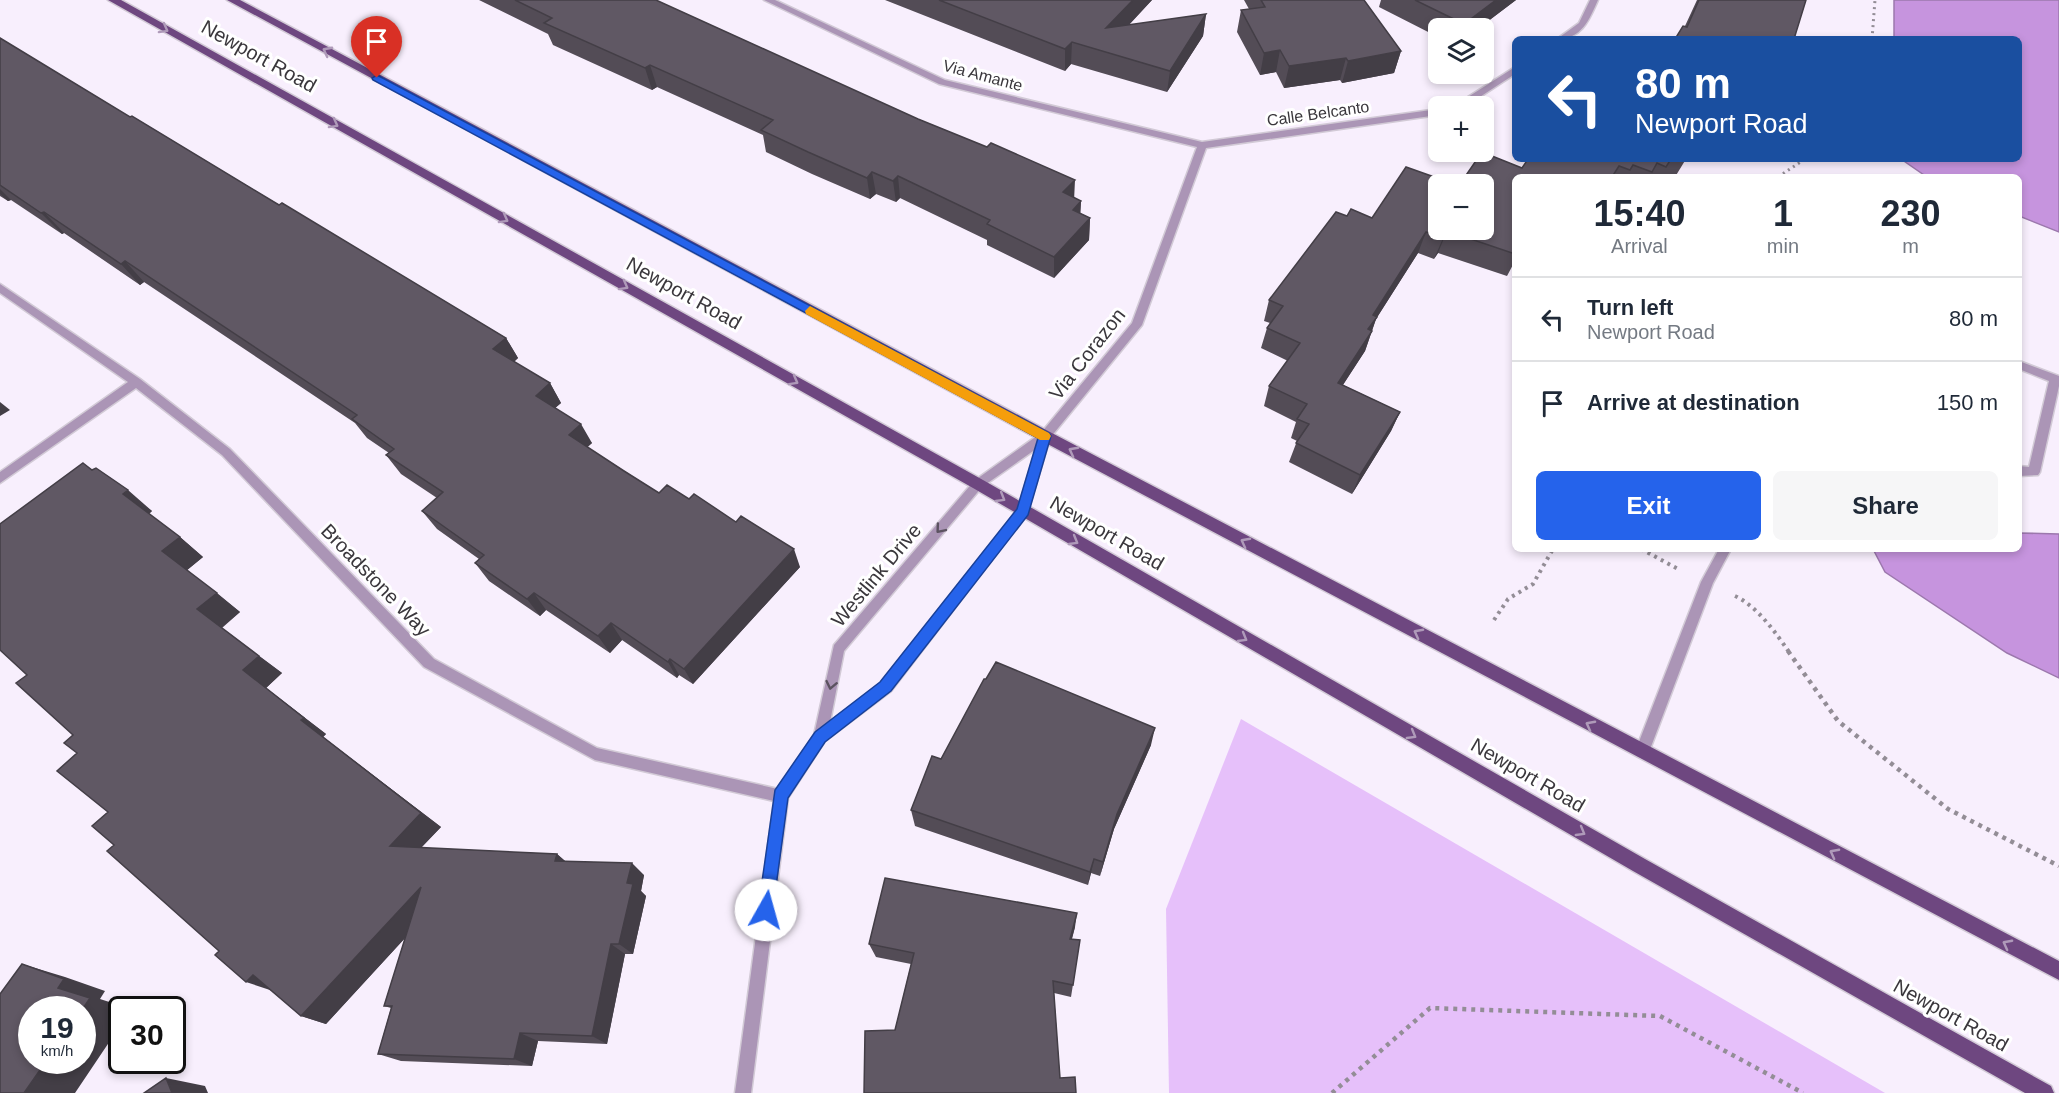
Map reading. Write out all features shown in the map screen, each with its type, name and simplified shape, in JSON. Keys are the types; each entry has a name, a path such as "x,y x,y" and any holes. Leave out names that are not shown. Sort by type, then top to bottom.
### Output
{"main road":[{"name":"Newport Road","path":"113,0 978,484 1639,865 2044,1093"},
{"name":"Newport Road","path":"232,0 1045,436 2059,971"}],"street":[{"name":"Via Amante","path":"768,0 942,82 1202,145"},
{"path":"1565,36 1583,24 1594,0"},
{"path":"1475,96 1512,72"},
{"name":"Calle Belcanto","path":"1202,145 1428,113"},
{"name":"Via Corazon","path":"978,484 1045,436 1137,326 1202,145"},
{"name":"Broadstone Way","path":"0,288 136,382 226,452 429,663 595,754 781,796"},
{"path":"2022,366 2055,379 2034,472 2022,471"},
{"path":"0,478 136,382"},
{"name":"Westlink Drive","path":"743,1093 781,796 820,737 886,687 1023,511 1045,436"},
{"name":"Westlink Drive","path":"820,737 838,649 978,484"},
{"path":"1642,752 1707,582 1723,552"}],"path":[{"path":"1872,36 1875,0"},
{"path":"1782,174 1800,162"},
{"path":"1494,620 1508,599 1533,584 1551,552"},
{"path":"1647,552 1742,599 1774,630 1838,721 1948,809 2059,866"},
{"path":"1332,1093 1430,1008 1660,1016 1803,1093"}],"shaded area":[{"path":"1894,0 2059,0 2059,232 2022,217 2022,174 1923,174 1905,162 2022,162 2022,36 1894,36"},
{"path":"2022,533 2059,534 2059,678 2007,653 1885,572 1875,552 2022,552"},
{"path":"1241,719 1885,1093 1169,1093 1166,909"}],"building":[{"path":"515,0 656,0 918,119 987,147 991,143 1075,180 1063,192 1081,201 1073,210 1090,218 1054,257 987,224 990,220 898,176 893,181 872,172 867,178 761,130 773,120 650,65 645,68 544,23 552,18"},
{"path":"939,0 1133,0 1106,28 1206,14 1170,71 1072,42 1065,49"},
{"path":"1261,0 1364,0 1401,51 1348,61 1346,58 1289,66 1280,50 1264,53 1241,10 1265,7"},
{"path":"1415,0 1496,0 1472,18 1452,18"},
{"path":"1699,0 1806,0 1795,36 1677,36 1683,26 1687,27"},
{"path":"0,38 279,205 282,203 506,338 493,349 550,383 536,396 581,424 569,435 624,471 659,493 667,485 689,499 694,494 736,522 741,516 794,549 684,669 670,659 668,662 611,623 598,636 534,593 527,599 475,563 484,555 422,511 443,492 386,455 394,449 352,419 357,415 125,261 121,264 0,185"},
{"path":"1494,157 1522,168 1526,162 1669,162 1666,167 1657,163 1652,172 1633,165 1630,170 1619,166 1614,174 1512,174 1512,253 1474,240 1494,240 1494,174 1467,174 1475,162 1494,162"},
{"path":"1406,167 1428,175 1428,233 1426,232 1373,315 1377,317 1368,329 1372,331 1338,383 1400,412 1360,475 1296,443 1309,424 1297,419 1307,404 1269,386 1300,343 1267,328 1283,306 1269,300 1336,212 1347,216 1351,209 1372,218"},
{"path":"83,463 92,470 96,468 128,490 123,494 180,537 162,551 217,593 197,609 259,656 243,670 304,718 301,720 421,813 390,846 557,854 555,861 632,863 627,883 633,884 619,944 611,944 592,1036 520,1033 514,1059 378,1054 392,1006 384,1006 421,887 301,1016 253,975 246,982 215,955 219,951 107,851 114,845 92,826 108,812 57,771 77,753 64,743 73,735 16,683 27,675 0,650 0,524"},
{"path":"996,662 1155,728 1117,814 1103,862 1094,859 1090,872 911,810 932,756 941,759 984,679"},
{"path":"885,878 1077,913 1070,939 1080,940 1073,985 1053,981 1060,1078 1075,1077 1076,1093 864,1093 865,1031 895,1030 914,953 869,944"},
{"path":"22,964 64,979 58,988 84,996 18,996 18,1074 37,1074 24,1093 0,1093 0,994"},
{"path":"166,1078 172,1093 144,1093"}],"slow traffic":[{"path":"810,311 1044,436"}],"route":[{"path":"377,78 1045,436 1023,511 886,687 820,737 781,796 766,910"}]}
